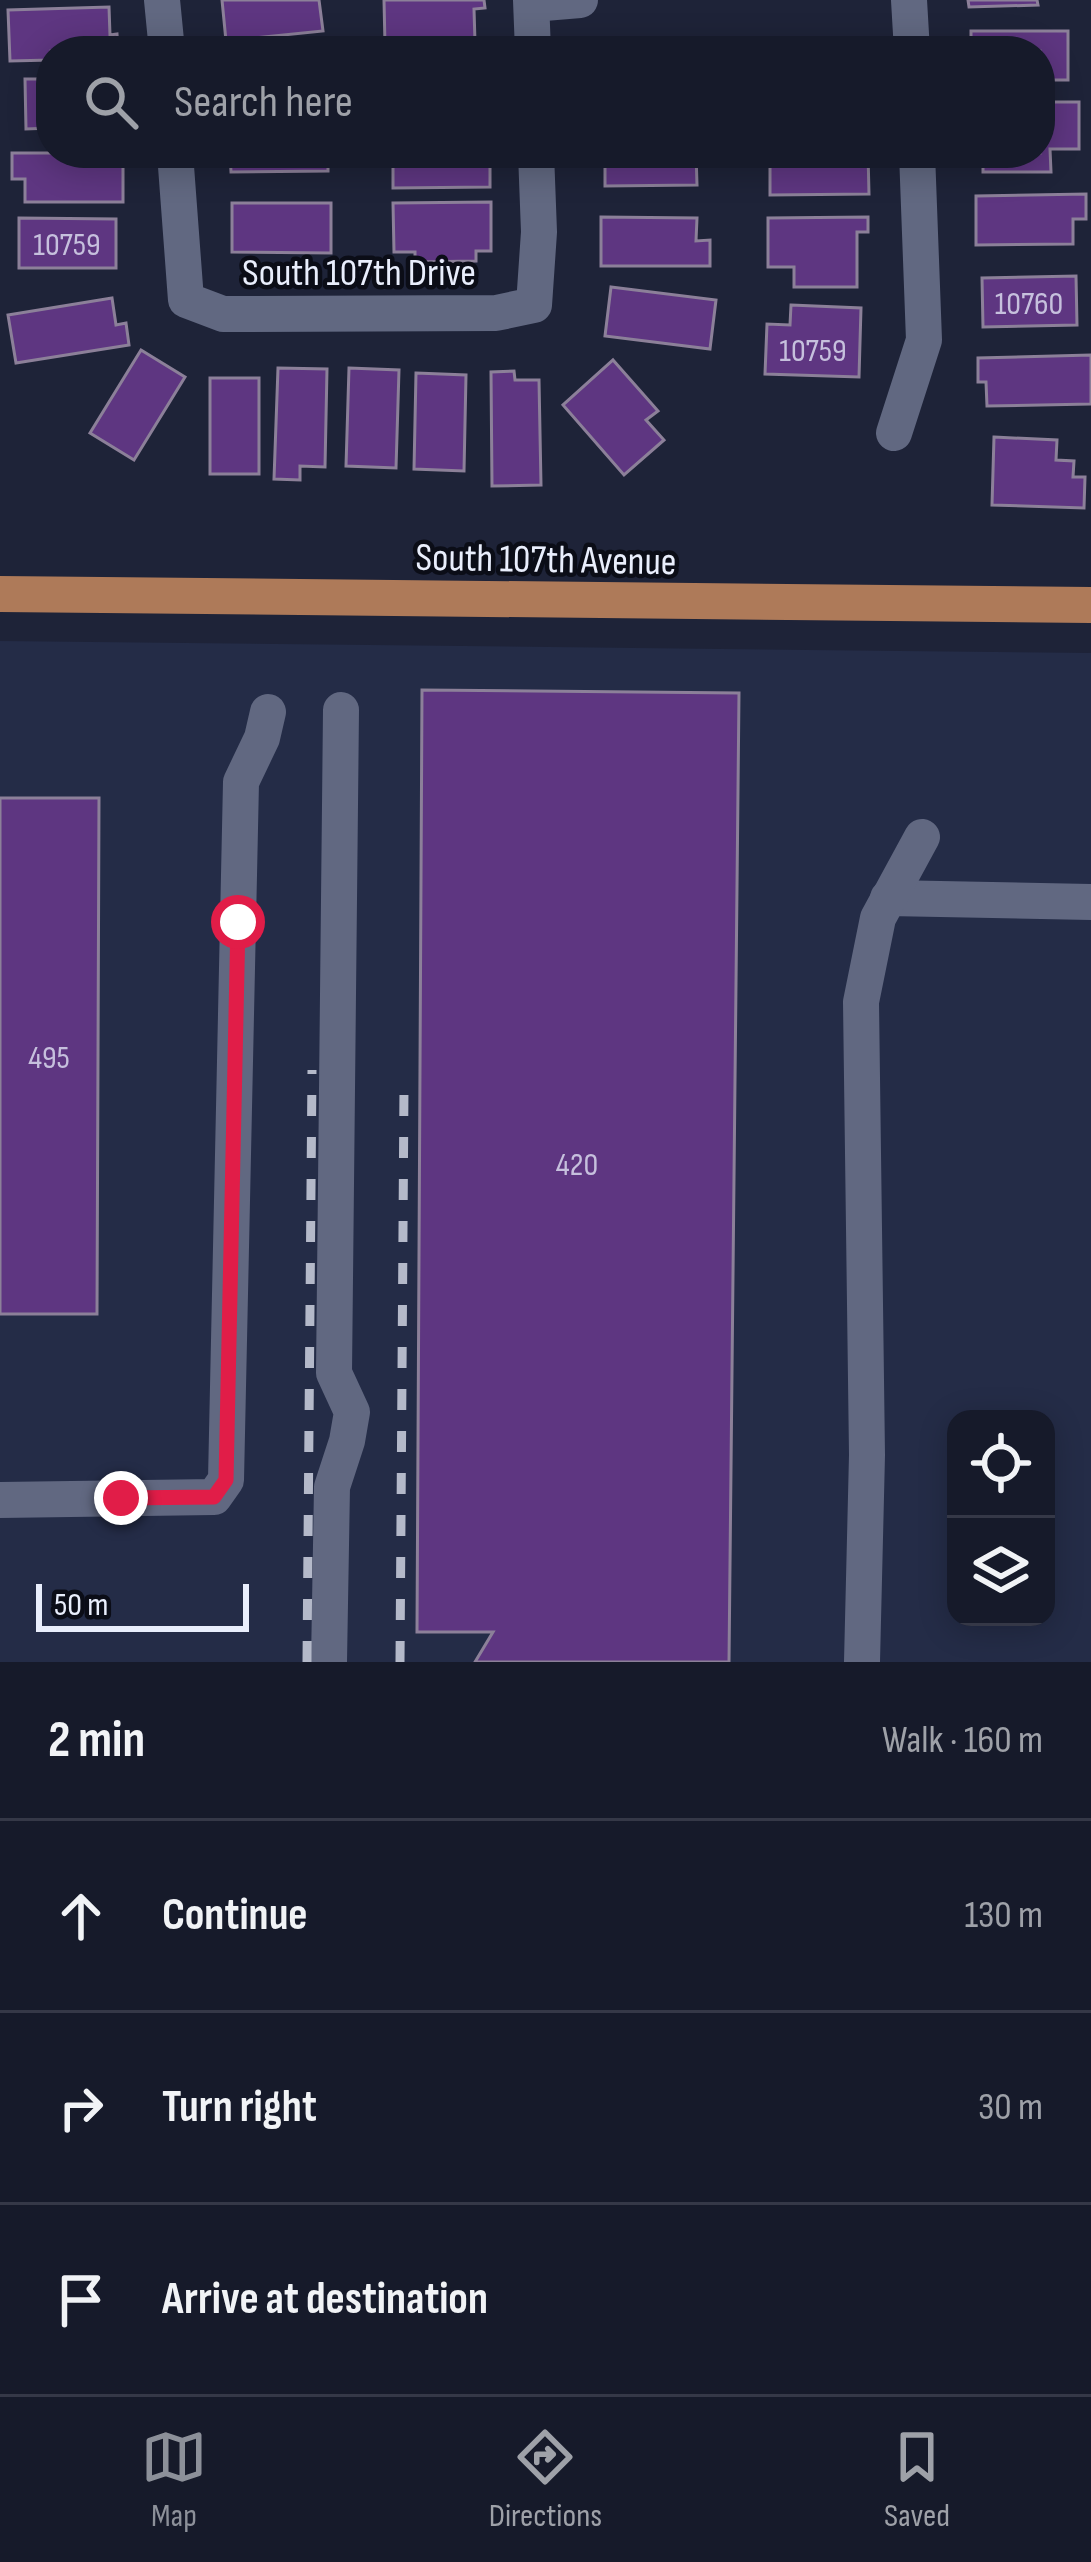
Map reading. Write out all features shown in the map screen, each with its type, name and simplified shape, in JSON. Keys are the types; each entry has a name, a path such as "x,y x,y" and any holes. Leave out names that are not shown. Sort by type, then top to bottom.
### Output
{"main road":[{"name":"South 107th Avenue","path":"0,594 1091,605"}],"street":[{"path":"162,0 166,36"},
{"path":"532,36 531,2 580,0"},
{"path":"909,0 911,36"},
{"name":"South 107th Drive","path":"176,168 186,300 224,314 496,313 533,304 536,168"},
{"path":"894,433 924,340 917,168"},
{"path":"329,1662 332,1487 352,1412 334,1373 341,710"},
{"path":"0,1500 214,1497 226,1480 241,782 262,738 268,712"},
{"path":"862,1662 867,1455 861,1002 878,918 922,838"},
{"path":"888,898 1091,902"}],"shaded area":[{"path":"0,641 1091,653 1091,1662 0,1662"}],"building":[{"path":"222,0 319,0 323,31 226,36"},
{"path":"384,0 484,0 485,8 474,9 475,36 385,36"},
{"path":"968,0 1037,0 1038,5 969,7"},
{"path":"109,7 110,35 117,36 36,36 36,60 10,61 8,10"},
{"path":"971,31 1068,31 1068,80 1055,80 1055,36 971,36"},
{"path":"25,79 36,79 36,129 26,129"},
{"path":"1055,102 1079,102 1079,149 1055,149"},
{"path":"12,153 36,153 36,168 123,168 123,202 25,202 25,179 12,179"},
{"path":"231,168 328,168 328,171 231,172"},
{"path":"393,168 490,168 490,187 393,188"},
{"path":"605,168 696,168 697,185 605,186"},
{"path":"770,168 868,168 869,194 770,195"},
{"path":"983,168 1051,168 1051,172 983,172"},
{"path":"1086,194 1086,219 1073,219 1073,244 976,245 976,196"},
{"path":"491,202 491,251 476,251 476,261 415,262 415,252 394,252 393,203"},
{"path":"232,203 331,203 331,253 232,252"},
{"path":"601,217 697,218 696,241 710,240 710,266 601,266"},
{"path":"868,217 868,232 857,232 857,287 794,287 794,267 768,267 768,218"},
{"path":"19,218 116,219 116,268 19,268"},
{"path":"1076,276 1077,325 983,327 982,278"},
{"path":"611,287 716,300 710,349 605,336"},
{"path":"112,298 116,325 126,323 129,345 16,363 8,315"},
{"path":"791,305 861,308 859,377 765,374 767,324 790,325"},
{"path":"141,350 185,377 134,460 90,433"},
{"path":"1091,355 1091,404 987,406 986,382 978,382 978,358"},
{"path":"613,360 658,411 646,420 664,440 624,475 563,405"},
{"path":"278,368 327,369 325,467 300,466 300,480 274,479"},
{"path":"349,368 399,370 396,468 346,466"},
{"path":"514,371 515,380 539,380 541,485 492,486 491,372"},
{"path":"416,373 466,375 464,471 414,469"},
{"path":"210,378 259,378 259,474 210,474"},
{"path":"994,437 1057,440 1056,460 1074,461 1073,477 1085,477 1084,508 992,505"},
{"path":"422,690 739,693 729,1662 475,1662 493,1632 417,1632"},
{"path":"0,798 99,798 97,1314 0,1314"}],"railway":[{"path":"307,1662 312,1070"},
{"path":"400,1662 404,1086"}],"route":[{"path":"121,1498 214,1497 226,1480 238,922"}]}
